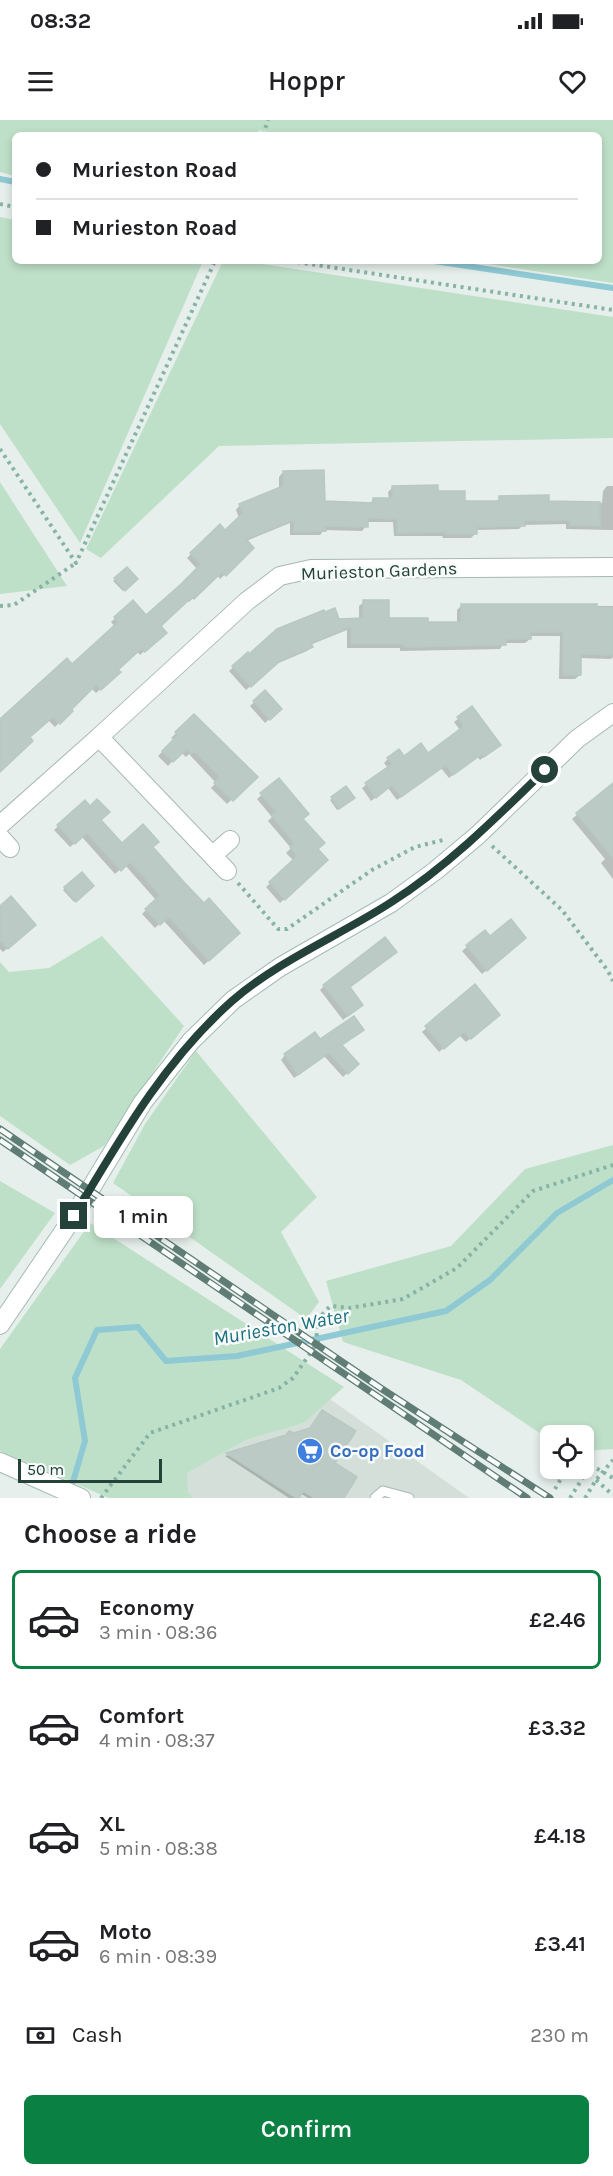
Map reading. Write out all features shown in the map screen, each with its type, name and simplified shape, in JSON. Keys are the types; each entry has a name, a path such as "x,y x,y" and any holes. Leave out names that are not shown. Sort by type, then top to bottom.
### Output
{"street":[{"name":"Murieston Gardens","path":"0,825 247,601 280,576 311,569 613,567"},
{"path":"0,1325 74,1216 143,1102 191,1041 234,1000 280,967 391,903 474,838 577,739 613,713"},
{"path":"99,737 227,870"},
{"path":"213,855 230,840"},
{"path":"0,1462 81,1498"}],"lane":[{"path":"375,1498 383,1491 409,1498"}],"path":[{"path":"0,606 14,604 76,563 214,264"},
{"path":"310,264 613,310"},
{"path":"0,449 76,563"},
{"path":"227,870 278,929 287,929 372,870 415,847 454,837 474,838 561,910 608,971 613,981"},
{"path":"101,1498 150,1433 279,1388 292,1378 318,1342 315,1331 321,1314 331,1306 349,1308 403,1299 457,1268 533,1191 613,1165"},
{"path":"585,1498 596,1480 613,1460"},
{"path":"594,1467 613,1478"},
{"path":"555,1489 561,1479"},
{"path":"570,1498 582,1479"},
{"path":"596,1480 613,1495"}],"shaded area":[{"path":"330,1399 469,1498 193,1498 188,1492 186,1473 246,1440 304,1423"}],"green space":[{"path":"0,120 613,120 613,283 489,264 602,264 602,132 269,132 259,130 258,132 12,132 12,175 0,172"},
{"path":"0,217 12,219 12,264 202,264 80,543 0,424"},
{"path":"222,264 262,264 613,317 613,438 219,446 101,558 86,549"},
{"path":"0,482 67,586 0,594"},
{"path":"102,936 184,1026 104,1146 70,1165 0,1116 0,962 9,972 49,968"},
{"path":"196,1051 317,1197 281,1232 319,1302 306,1319 113,1183 145,1124"},
{"path":"613,1145 613,1449 594,1450 594,1425 540,1425 540,1433 461,1380 343,1342 326,1281 451,1246 525,1169"},
{"path":"0,1181 55,1213 0,1289"},
{"path":"90,1223 344,1387 304,1423 246,1440 187,1473 188,1492 193,1498 109,1498 0,1451 0,1349"}],"building":[{"path":"324,470 325,501 373,503 373,498 392,498 392,486 438,485 438,491 465,491 465,501 499,501 499,496 549,495 549,501 600,502 600,526 570,525 570,520 525,521 525,526 477,527 477,534 397,533 397,519 368,518 368,527 325,526 326,531 294,532 294,520 246,539 254,548 226,576 222,572 161,626 167,633 145,652 142,648 118,670 121,672 101,690 96,685 60,724 53,717 30,737 33,741 0,772 0,719 67,658 72,664 118,622 114,617 133,600 146,615 180,585 201,564 190,553 220,524 225,530 243,513 239,504 283,486 283,471"},
{"path":"127,567 138,579 125,591 114,578"},
{"path":"363,600 389,600 389,618 428,618 428,622 461,622 461,604 597,604 597,607 613,608 613,655 581,654 581,675 563,675 563,632 531,632 531,639 506,639 506,645 404,647 404,644 351,644 351,627 311,643 313,647 280,661 251,687 232,666 277,629 324,610 325,612 335,608 339,619 363,618"},
{"path":"265,690 282,709 270,720 253,701"},
{"path":"472,706 501,745 484,757 482,754 453,775 446,765 401,797 392,785 376,798 365,783 392,764 387,758 399,749 404,756 421,743 428,753 464,726 457,717"},
{"path":"194,714 258,777 233,801 214,783 220,777 194,751 191,754 187,749 173,762 162,751 178,735 175,732"},
{"path":"279,778 309,814 303,819 325,843 318,849 328,860 285,900 269,882 297,856 290,847 294,843 271,815 276,812 260,793"},
{"path":"613,783 613,858 576,813"},
{"path":"346,786 355,798 339,809 331,797"},
{"path":"97,799 110,812 101,820 122,843 143,824 159,842 153,847 182,880 204,903 209,898 240,933 209,961 169,917 160,925 145,909 160,895 130,862 121,871 87,833 75,844 57,825 85,800 90,806"},
{"path":"82,872 94,886 76,902 64,887"},
{"path":"11,896 36,925 8,949 0,940 0,906"},
{"path":"511,919 526,938 487,971 466,945 485,930 490,936"},
{"path":"385,937 397,952 350,987 363,1005 348,1016 323,985"},
{"path":"475,984 500,1015 471,1039 464,1032 444,1049 425,1026"},
{"path":"354,1016 364,1030 342,1045 359,1064 348,1074 329,1053 298,1075 284,1054 315,1032 320,1039"},
{"name":"Co-op Food","path":"322,1410 356,1431 335,1463 357,1477 344,1498 314,1498 303,1491 299,1498 296,1498 226,1453 286,1435 289,1431 294,1433 310,1428"}],"waterway":[{"path":"0,179 12,181"},
{"path":"454,264 613,288"},
{"name":"Murieston Water","path":"70,1492 85,1441 75,1378 97,1330 138,1327 166,1361 237,1356 446,1311 490,1280 557,1213 613,1180"}],"railway":[{"path":"0,1129 382,1389 550,1498"},
{"path":"0,1140 527,1498"}],"place":[{"name":"Co-op Food","path":"310,1451"}],"route":[{"path":"74,1216 143,1102 191,1041 234,1000 280,967 391,903 435,871 478,835 545,770"}]}
